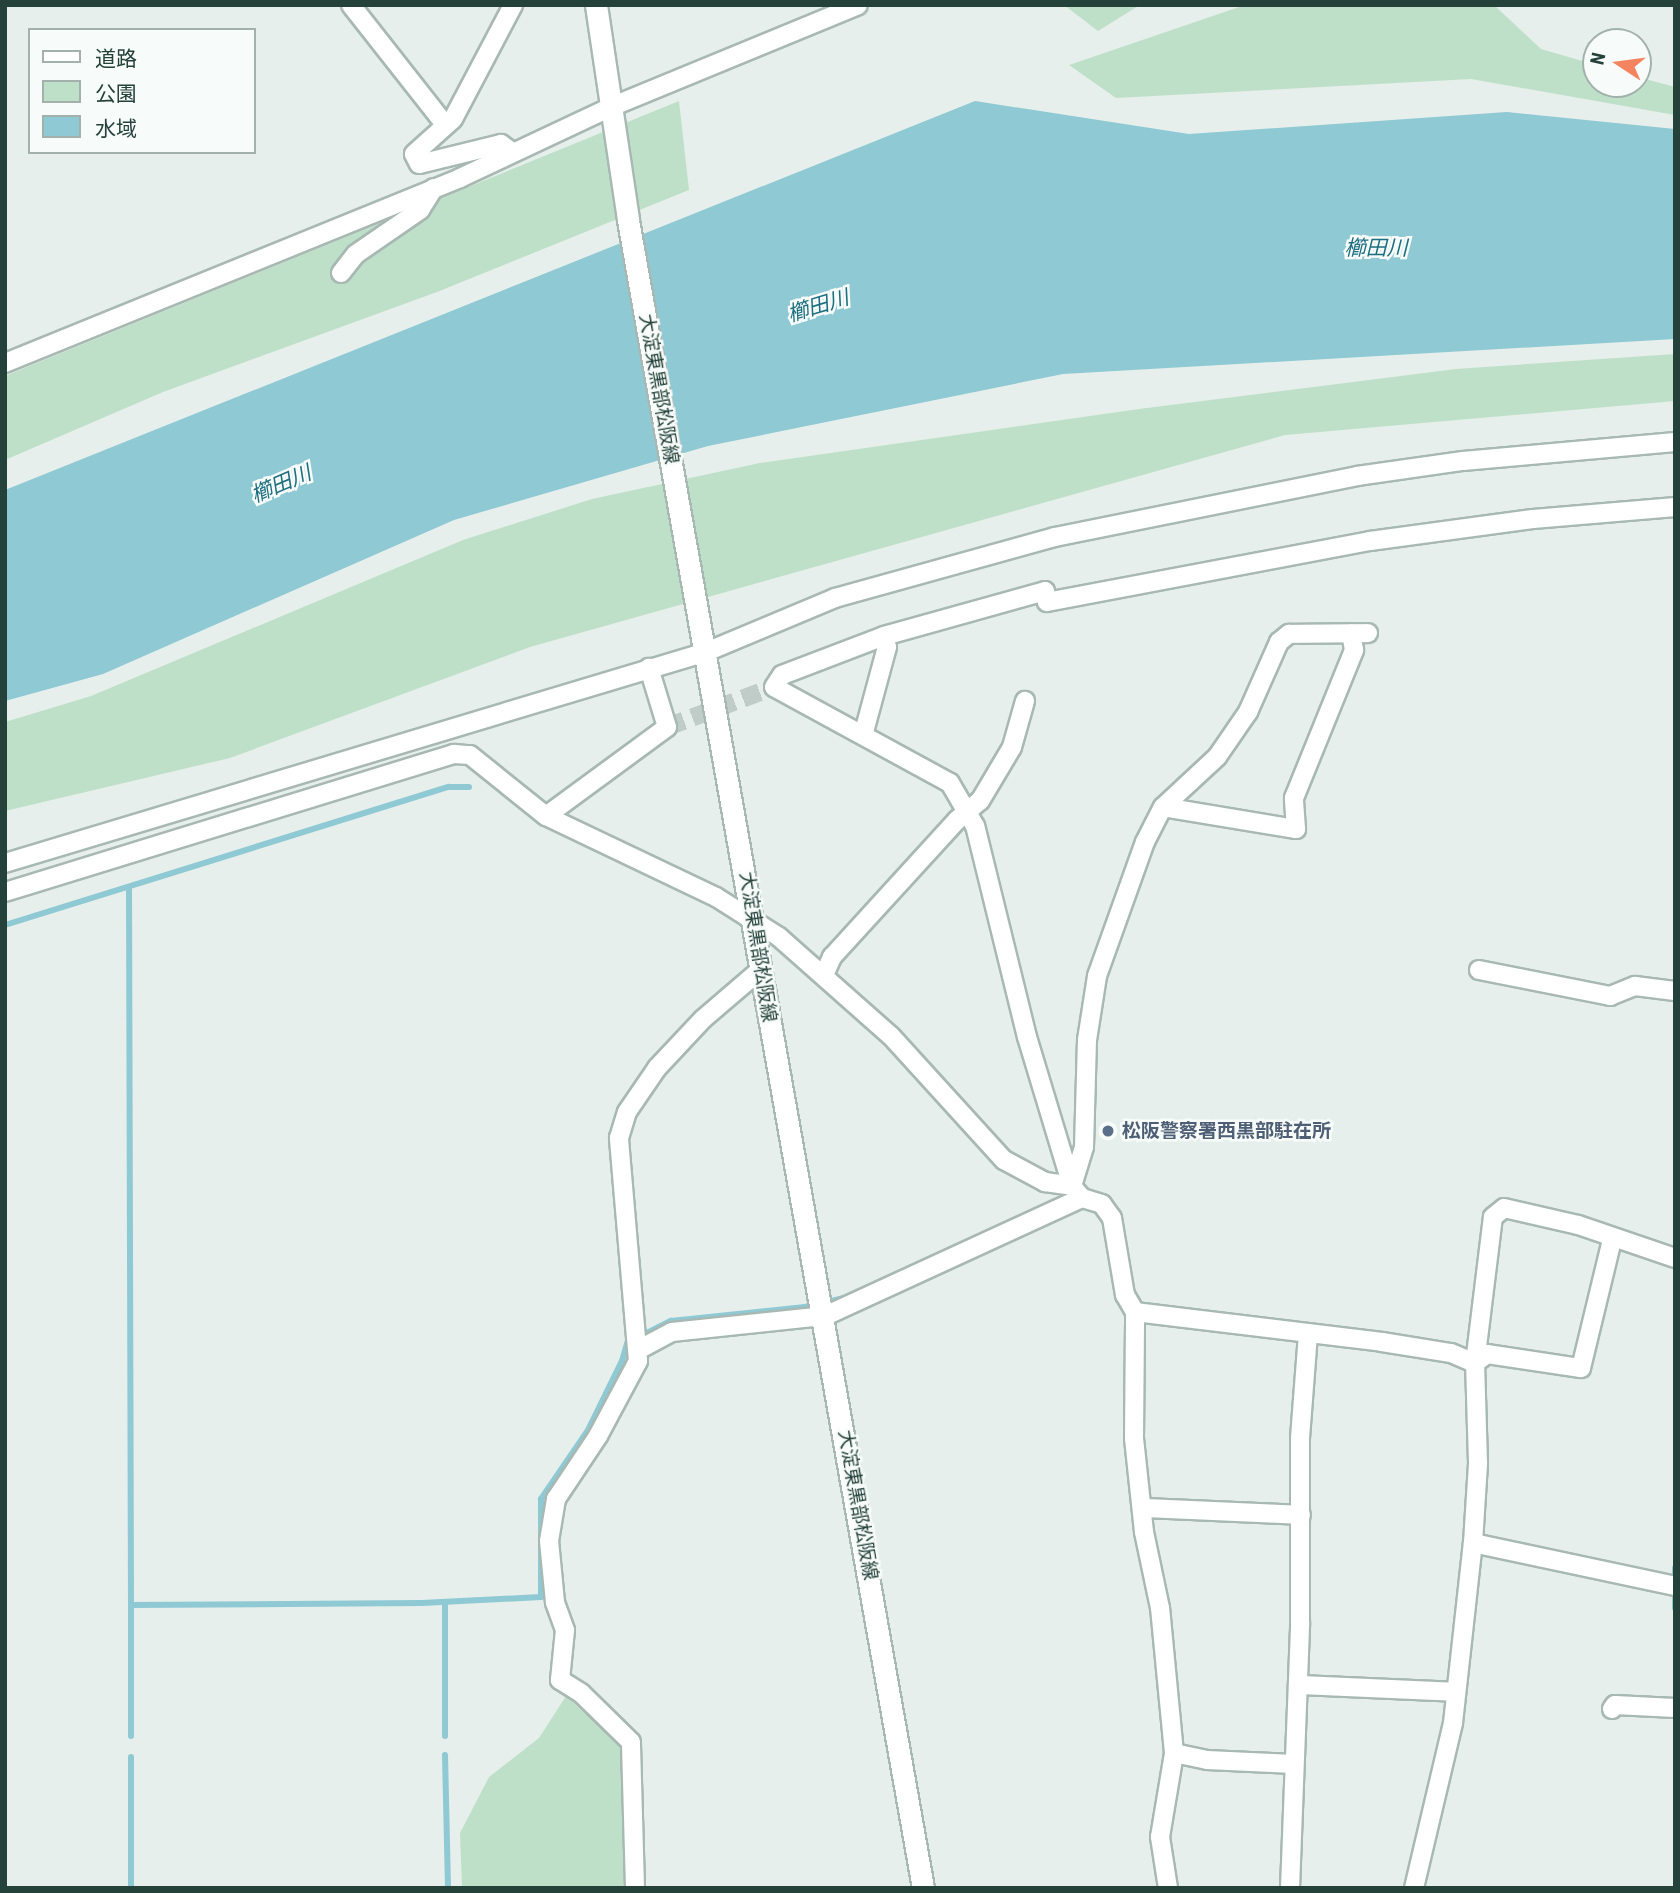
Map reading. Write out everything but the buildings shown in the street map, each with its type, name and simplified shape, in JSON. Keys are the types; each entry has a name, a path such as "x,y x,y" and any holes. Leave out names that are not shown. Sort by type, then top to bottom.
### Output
{"main road":[{"name":"大淀東黒部松阪線","path":"596,5 612,117 756,926 759,971 824,1308 923,1888"}],"street":[{"path":"351,5 443,123"},
{"path":"512,152 501,144 419,164 414,154 428,146 443,123 453,119 513,5"},
{"path":"5,363 434,188 512,152 612,117 858,5"},
{"path":"341,272 356,254 420,210 434,188"},
{"path":"5,863 649,668 835,598 1146,516 1450,463 1675,442"},
{"path":"1077,1192 1027,1037 975,826 950,783 864,732 774,687 782,675 884,636 1045,591 1047,602 1370,541 1533,519 1675,507"},
{"path":"1077,1192 1084,1147 1087,1040 1097,976 1145,842 1163,807 1217,757 1248,712 1279,642 1289,634 1359,633 1294,798 1296,829 1163,807"},
{"path":"864,732 887,647 884,636"},
{"path":"546,816 560,801 667,727 649,668"},
{"path":"824,975 832,957 967,812 980,802 1012,747 1025,701"},
{"path":"5,892 454,754 470,755 546,816 716,897 756,926 779,937 891,1036 1004,1160 1045,1182 1077,1192 1102,1204 1112,1219 1125,1295 1135,1312 1135,1438 1143,1508 1160,1608 1174,1753 1160,1837 1168,1888"},
{"path":"1479,970 1611,996 1635,986 1675,991"},
{"path":"635,1888 631,1742 581,1693 560,1680 565,1630 555,1602 549,1541 556,1499 598,1436 638,1361 619,1138 643,1084 703,1020 759,971"},
{"path":"638,1350 672,1332 824,1308 1077,1192"},
{"path":"1414,1888 1445,1765 1456,1692 1473,1543 1478,1450 1475,1363 1493,1217 1504,1208 1578,1225 1612,1240 1675,1258"},
{"path":"1475,1363 1487,1354 1581,1368 1612,1240"},
{"path":"1135,1312 1451,1353 1475,1363"},
{"path":"1290,1888 1298,1685 1300,1438 1308,1333"},
{"path":"1143,1508 1301,1516"},
{"path":"1473,1543 1673,1586"},
{"path":"1298,1685 1456,1692"},
{"path":"1612,1709 1615,1705 1673,1708"},
{"path":"1174,1753 1207,1760 1294,1764"}],"green space":[{"path":"1064,5 1140,5 1098,31"},
{"path":"1245,5 1494,5 1541,49 1582,61 1582,98 1652,98 1652,81 1675,87 1675,115 1471,79 1116,98 1069,65"},
{"path":"679,101 689,190 437,292 163,392 5,460 5,376"},
{"path":"1675,354 1675,401 1285,435 530,647 230,758 5,811 5,722 91,696 463,540 592,499 760,463 1139,409 1456,369"},
{"path":"566,1696 620,1745 627,1888 462,1888 460,1833 489,1777 539,1738"}],"water":[{"name":"櫛田川","path":"975,101 1189,134 1507,112 1675,129 1675,339 1063,374 708,446 454,520 103,674 5,701 5,490"}],"waterway":[{"path":"5,925 449,787 469,787"},
{"path":"129,889 131,1605 422,1603 541,1597 541,1499 588,1430 622,1361 629,1336"},
{"path":"647,1333 671,1321 805,1307 843,1298"},
{"path":"1675,1568 1675,1608"},
{"path":"445,1602 445,1736"},
{"path":"131,1605 131,1736"},
{"path":"445,1755 448,1888"},
{"path":"131,1757 131,1888"}],"tunnel":[{"path":"667,727 774,687"}],"place":[{"name":"松阪警察署西黒部駐在所","path":"1108,1131"}]}
